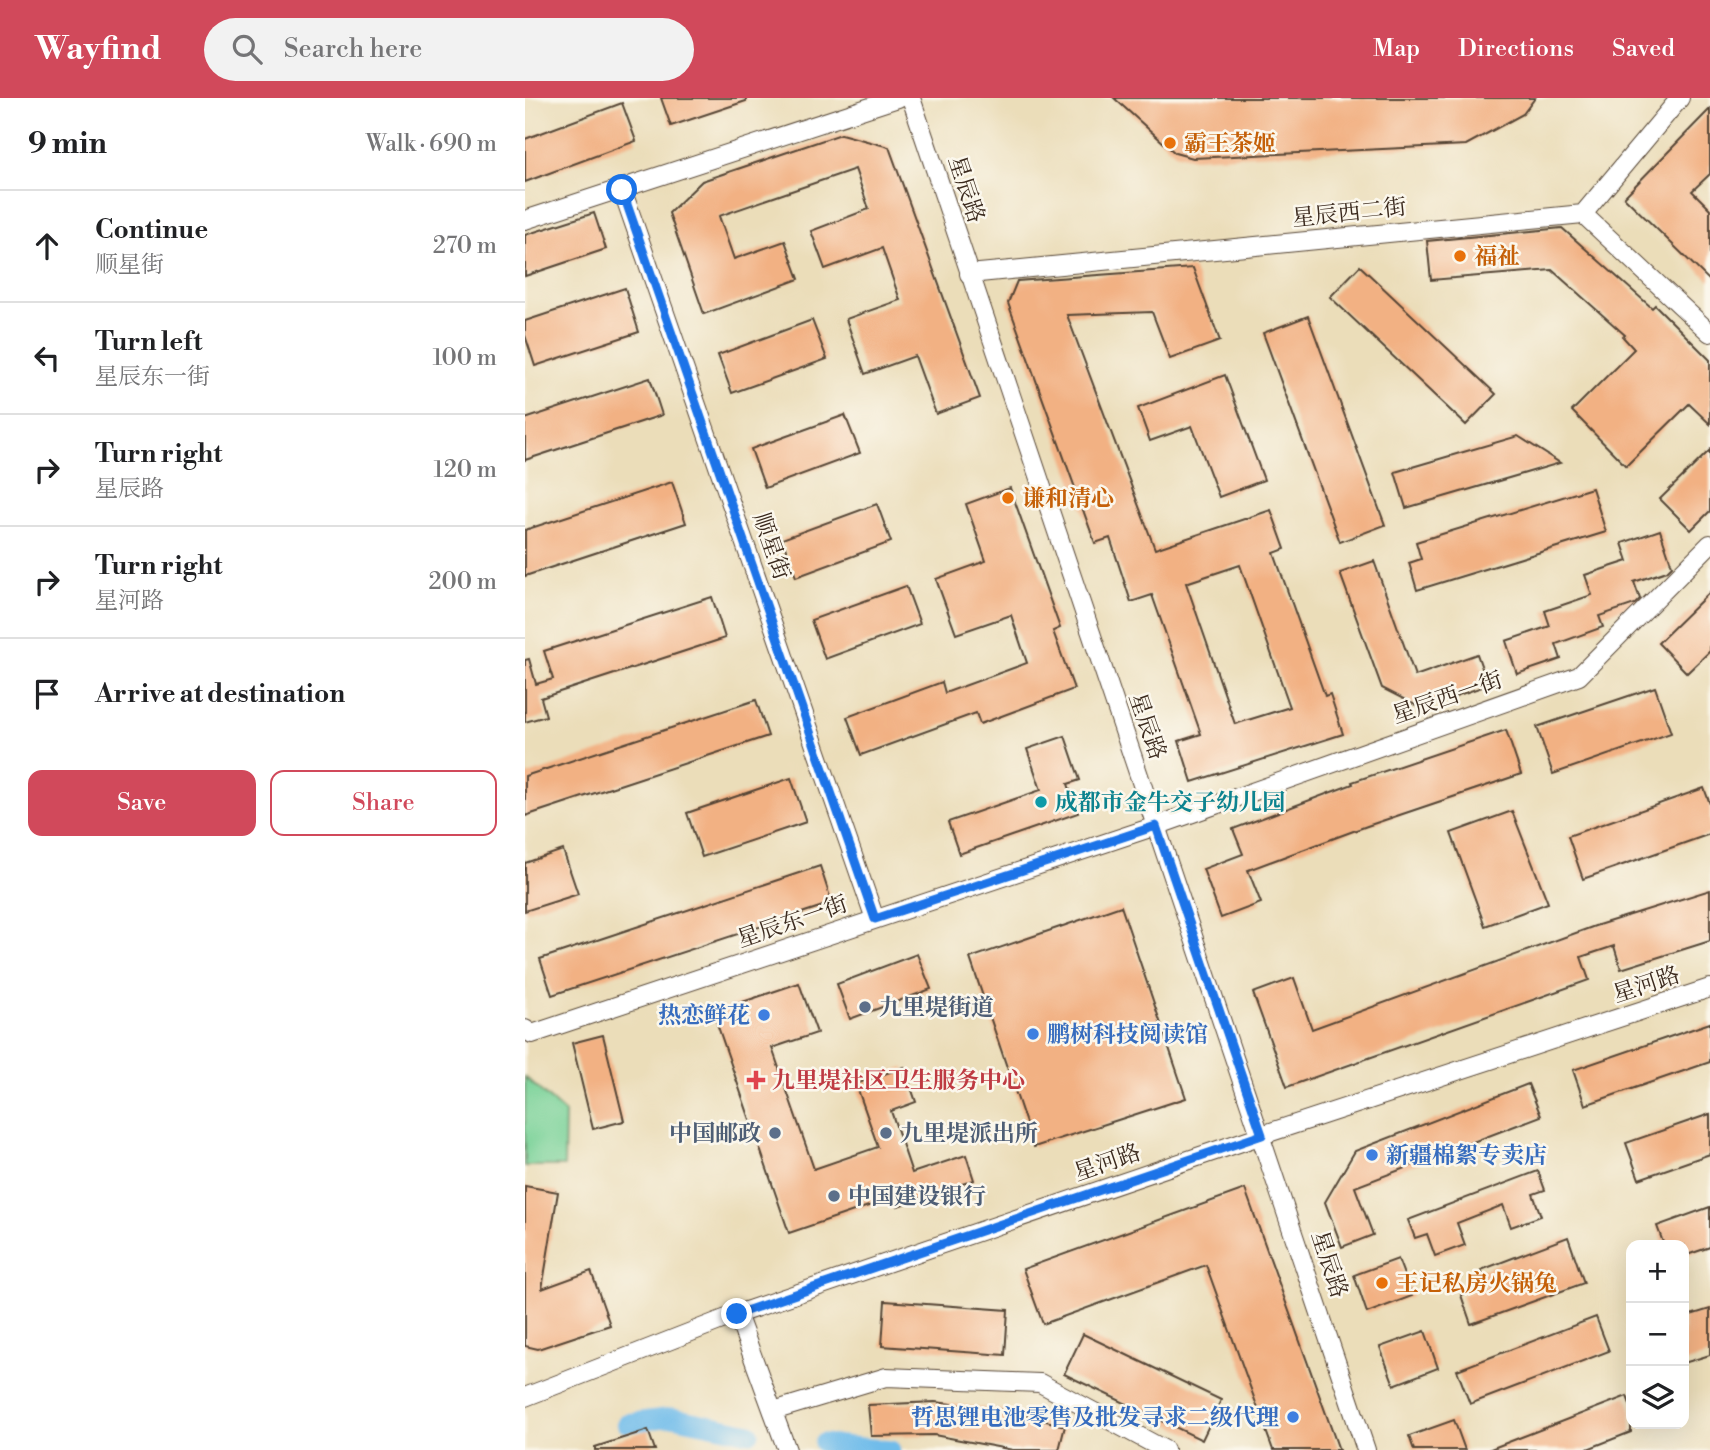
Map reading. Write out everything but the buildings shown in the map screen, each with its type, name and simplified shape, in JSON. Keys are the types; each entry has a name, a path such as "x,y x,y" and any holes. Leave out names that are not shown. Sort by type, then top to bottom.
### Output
{"street":[{"path":"525,220 898,98"},
{"name":"星辰路","path":"911,98 1366,1450"},
{"path":"1680,98 1583,214 1710,333"},
{"name":"顺星街","path":"622,190 875,919"},
{"name":"星辰西二街","path":"969,274 1583,214"},
{"name":"星辰西一街","path":"1156,826 1579,676 1710,544"},
{"name":"星辰东一街","path":"525,1029 532,1034 1156,826"},
{"name":"星河路","path":"525,1396 737,1314 1262,1135 1710,988"},
{"path":"737,1314 787,1450"},
{"path":"773,1411 886,1377 1040,1383 1165,1450"}],"green space":[{"path":"525,1077 565,1113 564,1166 525,1166"}],"waterway":[{"path":"626,1423 673,1417 750,1433"},
{"path":"823,1443 891,1450"}],"place":[{"name":"霸王茶姬","path":"1170,143"},
{"name":"福祉","path":"1460,256"},
{"name":"谦和清心","path":"1008,498"},
{"name":"成都市金牛交子幼儿园","path":"1041,802"},
{"name":"九里堤街道","path":"865,1007"},
{"name":"热恋鲜花","path":"764,1015"},
{"name":"鹏树科技阅读馆","path":"1033,1034"},
{"name":"九里堤社区卫生服务中心","path":"756,1080"},
{"name":"中国邮政","path":"775,1133"},
{"name":"九里堤派出所","path":"886,1133"},
{"name":"新疆棉絮专卖店","path":"1372,1155"},
{"name":"中国建设银行","path":"834,1196"},
{"name":"王记私房火锅兔","path":"1382,1283"},
{"name":"哲思锂电池零售及批发寻求二级代理","path":"1293,1417"}],"route":[{"path":"622,190 875,919 1156,826 1262,1135 737,1314"}]}
